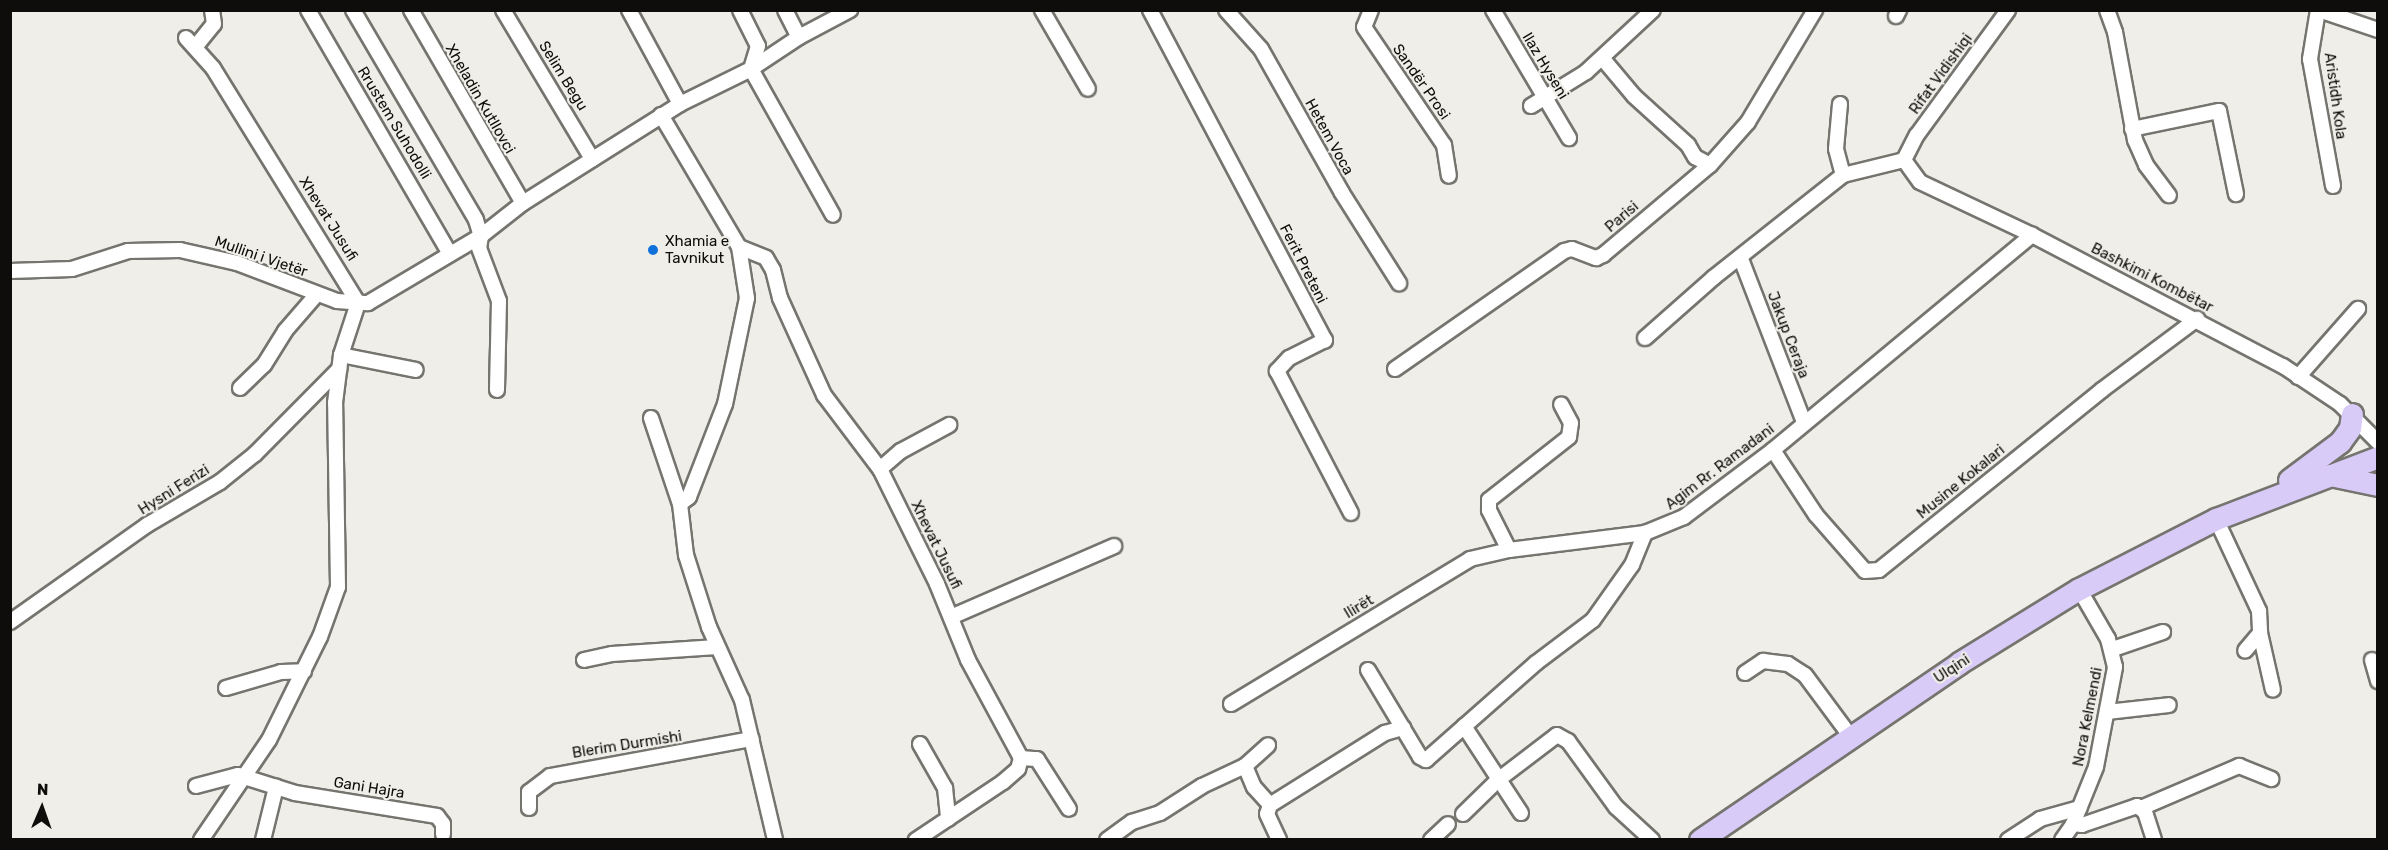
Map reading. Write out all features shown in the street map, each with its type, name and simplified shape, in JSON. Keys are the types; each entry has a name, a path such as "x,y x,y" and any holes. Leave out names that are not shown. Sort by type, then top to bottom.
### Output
{"main road":[{"path":"2276,493 2340,442 2350,428 2352,414"},
{"name":"Ulqini","path":"1700,840 1959,663 2079,589 2216,519 2276,493 2378,457"},
{"path":"2326,475 2378,484"}],"street":[{"name":"Xhevat Jusufi","path":"212,10 214,24 191,42 358,303"},
{"name":"Rrustem Suhodolli","path":"308,10 450,254"},
{"path":"353,10 476,220 481,236 479,248 499,300 497,390"},
{"name":"Xheladin Kutllovci","path":"411,10 523,203"},
{"name":"Selim Begu","path":"503,10 592,159"},
{"path":"629,10 680,104"},
{"path":"740,10 758,46 751,69 833,214"},
{"path":"785,10 799,37"},
{"path":"358,303 381,297 481,236 523,203 662,115 751,69 799,37 850,10"},
{"path":"1042,10 1088,89"},
{"name":"Ferit Preteni","path":"1150,10 1325,340 1289,358 1277,371 1352,513"},
{"name":"Hetem Voca","path":"1226,10 1261,49 1342,193 1399,283"},
{"name":"Sandër Prosi","path":"1371,10 1364,27 1444,145 1449,176"},
{"name":"Ilaz Hyseni","path":"1493,10 1569,138"},
{"path":"1531,106 1603,58 1653,10"},
{"name":"Parisi","path":"1395,369 1564,251 1572,249 1596,258 1603,255 1710,165 1748,122 1815,10"},
{"name":"Rifat Vidishiqi","path":"1904,160 1917,135 2008,10"},
{"path":"2107,10 2115,32 2132,129 2146,165 2169,195"},
{"path":"2319,10 2378,30"},
{"name":"Aristidh Kola","path":"2319,10 2310,59 2333,186"},
{"path":"1603,58 1634,96 1688,145 1695,158 1710,165"},
{"path":"1840,104 1836,149 1843,175"},
{"path":"2132,129 2219,111 2236,194"},
{"path":"662,115 739,247 747,298 734,373 703,465 689,498 680,504"},
{"path":"1646,338 1713,278 1741,259 1768,233 1843,175 1904,160"},
{"name":"Bashkimi Kombëtar","path":"1904,160 1920,182 2032,235 2197,320 2298,377 2352,414 2378,442"},
{"name":"Agim Rr. Ramadani","path":"1645,533 1684,517 1773,450 2032,235"},
{"name":"Xhevat Jusufi","path":"739,247 766,258 824,395 880,469 951,617 968,660 1022,758"},
{"name":"Mullini i Vjetër","path":"10,271 72,269 128,251 180,250 237,263 348,304 358,303"},
{"name":"Jakup Ceraja","path":"1741,259 1804,422"},
{"path":"240,388 264,364 285,331 317,294"},
{"name":"Hysni Ferizi","path":"201,840 246,777 303,671 338,587 335,403 340,362 358,303"},
{"path":"2298,377 2358,309"},
{"name":"Musine Kokalari","path":"1773,450 1816,515 1864,571 1879,570 2102,390 2197,320"},
{"path":"340,362 416,370"},
{"name":"Hysni Ferizi","path":"10,622 147,525 220,482 255,454 340,362"},
{"path":"1509,550 1489,510 1489,500 1569,436 1571,423 1561,404"},
{"path":"651,418 680,504 687,555 717,647 742,700 775,840"},
{"path":"880,469 901,451 949,425"},
{"path":"2216,519 2254,592 2260,633 2273,690"},
{"path":"1368,670 1420,757 1426,760 1536,663 1593,620 1632,565 1645,533"},
{"name":"Ilirët","path":"1231,704 1470,559 1509,550 1645,533"},
{"path":"951,617 1114,546"},
{"name":"Nora Kelmendi","path":"2062,840 2073,824 2096,767 2115,667 2113,649 2079,589"},
{"name":"Nora Kelmendi","path":"2113,649 2163,632"},
{"path":"2245,651 2260,633"},
{"path":"584,660 612,654 717,647"},
{"path":"2372,660 2378,681"},
{"path":"1745,673 1763,662 1788,664 1804,675 1851,737"},
{"path":"226,688 281,672 303,671"},
{"path":"2107,712 2169,705"},
{"path":"1464,726 1521,813"},
{"path":"1280,840 1267,814 1270,805 1385,733 1402,728"},
{"path":"1462,814 1498,780 1557,735 1568,741 1616,807 1652,840"},
{"name":"Blerim Durmishi","path":"529,808 529,792 550,776 752,739"},
{"path":"920,744 945,788 948,819"},
{"path":"1107,839 1132,822 1160,813 1202,786 1245,766 1268,745"},
{"path":"916,840 1003,782 1018,769 1022,758 1037,759 1069,809"},
{"path":"1245,766 1254,787 1270,805"},
{"path":"2073,824 2082,825 2125,809 2141,808 2239,766 2271,779"},
{"path":"196,786 233,774 246,777"},
{"name":"Gani Hajra","path":"246,777 276,787 437,816 443,824 443,834"},
{"path":"263,840 276,787"},
{"path":"2008,840 2040,819 2080,808"},
{"path":"2141,808 2154,840"},
{"path":"1431,840 1448,824"}],"place":[{"name":"Xhamia e Tavnikut","path":"653,250"}]}
